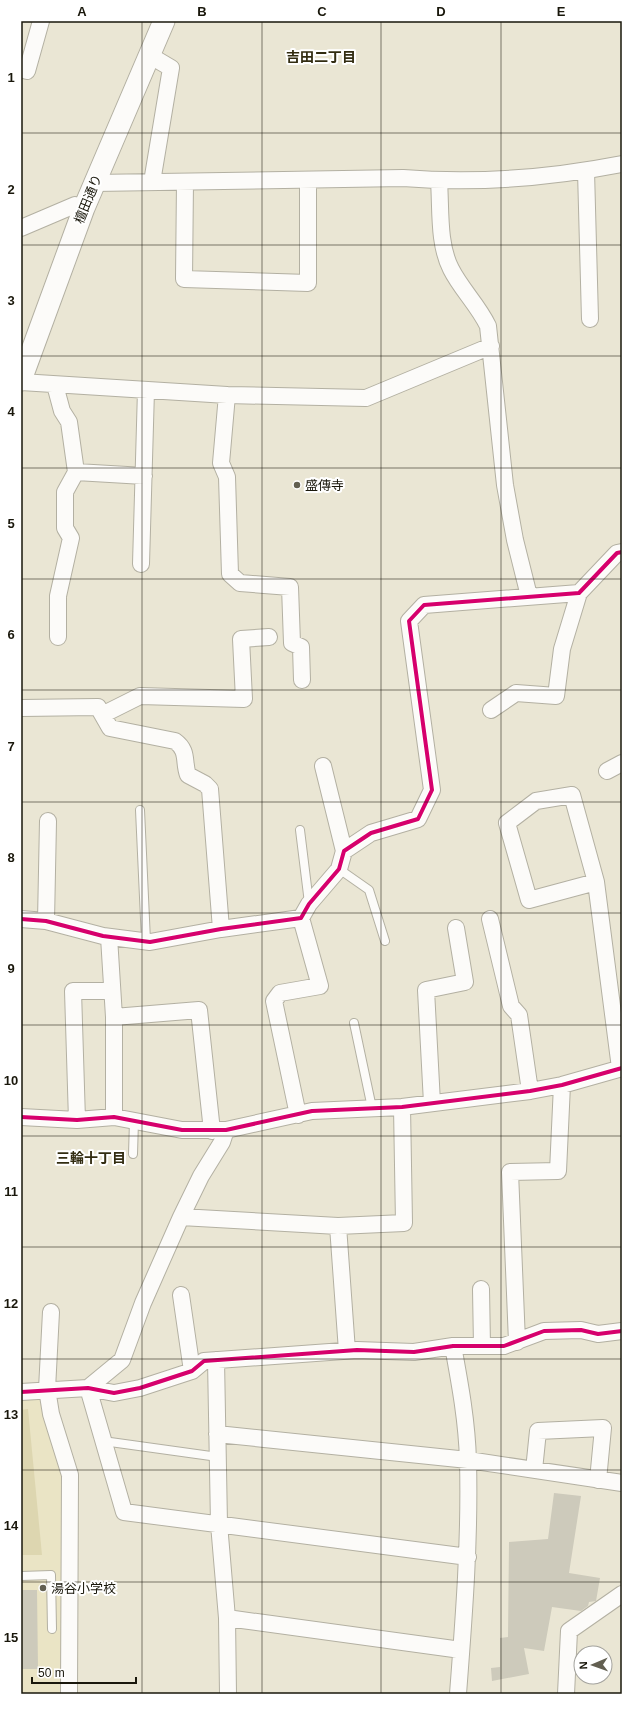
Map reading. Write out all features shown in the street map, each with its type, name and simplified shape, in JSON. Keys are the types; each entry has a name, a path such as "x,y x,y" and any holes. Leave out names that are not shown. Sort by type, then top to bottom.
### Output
{"street":[{"path":"21,69 26,71 41,21"},
{"name":"檀田通り","path":"21,381 84,208 164,21"},
{"path":"149,55 171,68 152,182"},
{"path":"94,183 403,178 439,181 560,174 622,164"},
{"path":"586,171 590,320"},
{"path":"185,182 184,279 308,283 308,180"},
{"path":"439,181 443,243 451,268 484,317 488,326 505,485 515,540 529,596"},
{"path":"21,228 75,205 84,208"},
{"path":"21,381 227,395 366,398 491,346"},
{"path":"55,384 62,410 69,422 76,472 65,492 65,528 71,538 58,596 58,637"},
{"path":"141,564 146,390"},
{"path":"227,395 221,463 227,477 230,574 240,583 290,587 292,643 301,647 302,680"},
{"path":"76,472 144,476"},
{"path":"491,710 516,693 556,696 562,649 579,593 617,553 622,552"},
{"path":"344,851 371,833 418,819 432,790 409,621 424,605 579,593"},
{"path":"104,714 140,696 244,699 241,639 269,637"},
{"path":"21,708 98,707 104,714 110,728 176,741 182,746 184,750 185,767 188,775 205,784 210,789 221,929"},
{"path":"607,771 622,763"},
{"path":"298,1115 274,1001 280,992 320,986 301,918 309,904 339,869 344,851 323,766"},
{"path":"21,1117 76,1120 114,1117 182,1130 219,1131 312,1111 402,1106 530,1091 562,1085 621,1068 596,882 572,795 536,802 507,823 529,900 596,882"},
{"path":"46,921 48,821"},
{"path":"21,919 46,921 109,937 146,941 301,918"},
{"path":"490,919 511,1006 519,1015 530,1091"},
{"path":"432,1103 426,990 465,982 456,928"},
{"path":"109,937 114,1017 114,1117"},
{"path":"76,1120 73,991 112,991"},
{"path":"88,1388 122,1360 143,1303 181,1217 201,1176 222,1142 199,1010 114,1017"},
{"path":"517,1342 510,1172 558,1172 562,1085"},
{"path":"181,1217 338,1226 404,1223 402,1106"},
{"path":"338,1226 347,1351"},
{"path":"480,1288 482,1346"},
{"path":"181,1295 192,1371"},
{"path":"51,1312 47,1389 51,1414 70,1475 69,1694"},
{"path":"21,1392 47,1389 88,1388 114,1393 140,1388 192,1371 204,1361 347,1351 414,1352 453,1346 504,1346 544,1331 581,1330 598,1334 622,1331"},
{"path":"453,1346 464,1409 468,1460 468,1557 458,1694"},
{"path":"216,1360 219,1524 227,1618 228,1694"},
{"path":"88,1388 124,1512 468,1557"},
{"path":"534,1470 538,1431 603,1428 598,1480"},
{"path":"217,1434 468,1460 622,1483"},
{"path":"566,1694 569,1631 622,1594"},
{"path":"227,1618 462,1650"}],"lane":[{"path":"140,810 146,941"},
{"path":"300,830 309,904"},
{"path":"339,869 369,890 385,941"},
{"path":"354,1023 372,1108"},
{"path":"133,1154 134,1121"},
{"path":"103,1441 218,1457"},
{"path":"21,1576 51,1575 52,1629"}],"shaded area":[{"name":"湯谷小学校","path":"39,1398 66,1481 65,1694 21,1694 21,1400"},
{"path":"28,1409 42,1555 21,1555 21,1410"}],"building":[{"path":"554,1493 581,1496 569,1573 600,1578 596,1601 589,1602 588,1606 581,1611 552,1607 544,1651 524,1648 529,1674 492,1681 491,1668 500,1667 500,1638 508,1637 509,1542 548,1539"},
{"path":"21,1590 37,1590 38,1669 21,1669"}],"cycle path":[{"path":"21,919 46,921 103,936 150,942 221,929 301,918 309,904 339,869 344,851 371,833 418,819 432,790 409,621 424,605 579,593 617,553 622,552"},
{"path":"21,1117 77,1120 114,1117 182,1130 226,1130 312,1111 402,1107 530,1091 562,1085 622,1068"},
{"path":"21,1392 88,1388 114,1393 140,1388 192,1371 204,1361 357,1350 414,1352 453,1346 504,1346 544,1331 581,1330 598,1334 622,1331"}],"place":[{"name":"盛傳寺","path":"297,485"},
{"name":"湯谷小学校","path":"43,1588"}],"district":[{"name":"吉田二丁目","path":"321,57"},
{"name":"三輪十丁目","path":"91,1158"}]}
